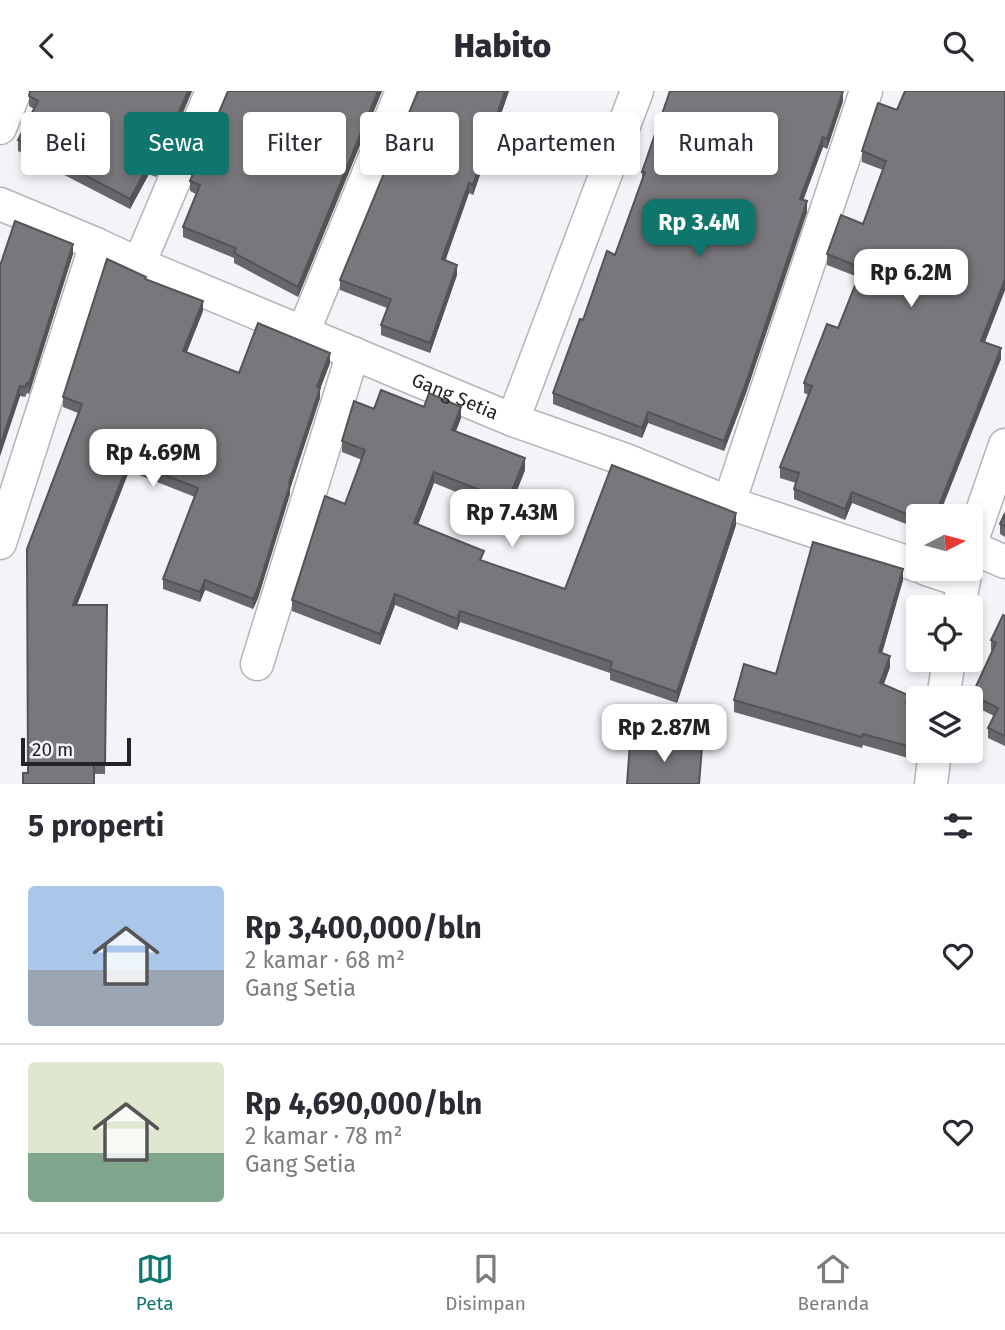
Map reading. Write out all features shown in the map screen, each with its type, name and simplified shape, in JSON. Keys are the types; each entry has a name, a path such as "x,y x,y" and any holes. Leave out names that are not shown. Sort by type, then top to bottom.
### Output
{"street":[{"path":"0,128 15,91"},
{"path":"139,264 212,91"},
{"path":"303,333 402,91"},
{"path":"513,420 637,91"},
{"path":"729,503 866,91"},
{"name":"Gang Setia","path":"0,204 513,420 626,460 729,503 906,562"},
{"path":"0,543 96,244"},
{"path":"257,664 353,353"},
{"path":"984,507 1005,445"},
{"path":"984,552 1005,562"},
{"path":"931,784 934,763"}],"building":[{"path":"30,91 188,91 179,112 124,112 124,175 143,175 130,199 84,175 110,175 110,112 32,112 38,101 29,96"},
{"path":"228,91 378,91 369,112 360,112 360,135 346,169 346,112 243,112 243,175 344,175 298,287 234,253 236,248 183,227 200,185 190,181 193,175 229,175 229,112 219,112"},
{"path":"418,91 505,91 498,112 473,112 473,175 476,175 473,185 469,183 442,259 457,265 430,343 381,325 391,299 340,280 383,175 459,175 459,112 409,112"},
{"path":"670,91 843,91 827,139 823,137 800,199 807,201 724,441 648,412 642,428 553,393 607,251 615,255 645,172 642,172 654,137 654,175 778,175 778,112 663,112"},
{"path":"905,91 1005,91 1005,279 981,341 1001,348 940,504 906,504 906,514 852,492 845,509 794,489 799,473 780,467 812,386 804,383 827,324 838,328 862,268 827,254 841,215 863,224 886,161 862,151 878,103 897,110"},
{"path":"15,221 73,244 29,384 20,386 0,446 0,266"},
{"path":"107,259 146,277 145,279 203,301 183,351 239,373 258,323 330,353 317,387 320,388 253,599 205,580 200,592 163,579 198,488 129,461 73,605 107,605 105,764 94,764 94,784 23,784 23,773 28,773 27,549 82,404 63,397"},
{"path":"381,390 424,407 429,393 461,407 452,430 525,458 508,501 434,472 414,523 484,551 480,560 565,589 612,465 736,513 677,692 610,669 612,662 460,611 457,619 395,594 380,634 292,600 325,496 345,504 365,450 342,441 354,401 374,409"},
{"path":"1005,513 1005,526 1000,524"},
{"path":"813,542 903,569 879,652 890,656 880,683 906,694 906,746 863,734 862,737 734,700 744,664 776,674"},
{"path":"1003,615 1005,616 1005,736 988,728 998,708 983,700 983,686 976,686 996,643 991,640"},
{"path":"630,743 702,747 699,784 627,784"}]}
